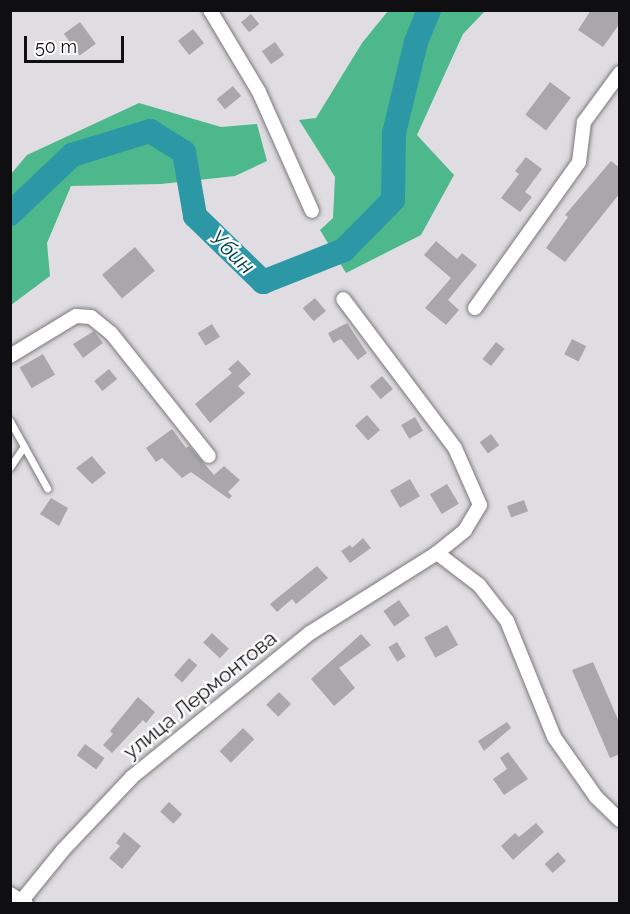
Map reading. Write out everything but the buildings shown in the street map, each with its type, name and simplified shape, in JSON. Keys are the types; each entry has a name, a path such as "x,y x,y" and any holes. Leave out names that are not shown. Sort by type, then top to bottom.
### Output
{"street":[{"path":"210,10 259,92 312,211"},
{"path":"475,308 579,162 584,122 620,73"},
{"name":"улица Лермонтова","path":"19,900 132,777 310,633 437,553 465,530 480,505 455,448 343,299"},
{"path":"10,356 76,316 91,317 111,333 209,456"},
{"path":"437,553 479,585 507,621 554,737 596,797 620,820"}],"lane":[{"path":"10,421 47,488"},
{"path":"10,467 24,446"}],"green space":[{"path":"388,11 485,11 463,34 417,135 454,175 421,235 346,273 320,230 333,218 335,177 299,120 316,118 362,43"},
{"path":"139,103 221,127 257,124 267,161 235,176 161,184 71,186 47,243 50,276 11,305 11,174 27,155"}],"waterway":[{"name":"Убин","path":"10,214 72,155 150,131 184,152 195,216 263,282 344,250 393,200 394,133 416,42 429,10"}]}
